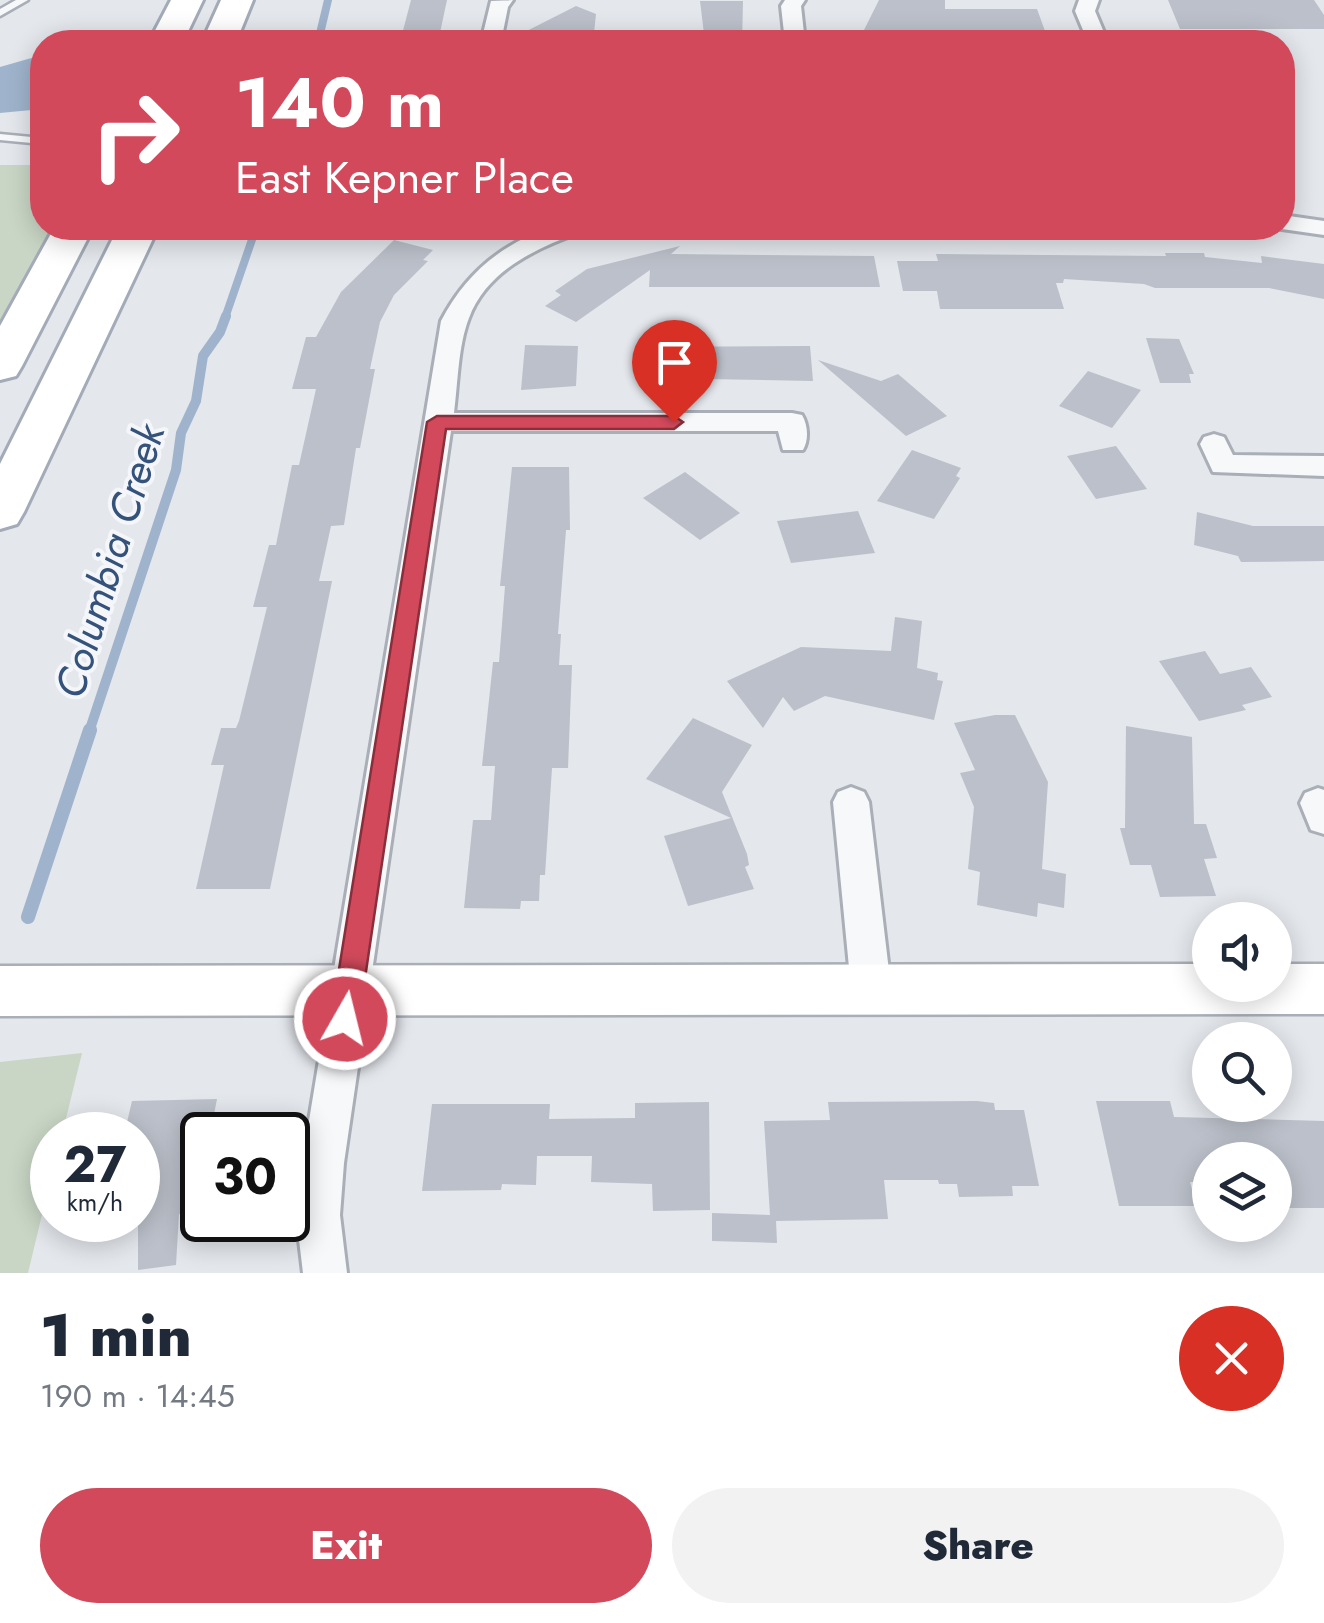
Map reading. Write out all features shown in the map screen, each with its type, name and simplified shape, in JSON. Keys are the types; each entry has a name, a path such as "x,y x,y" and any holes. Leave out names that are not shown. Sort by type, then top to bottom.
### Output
{"main road":[{"path":"172,30 186,0"},
{"path":"224,30 237,0"},
{"path":"0,366 66,240"},
{"path":"0,512 132,240"}],"street":[{"path":"493,30 498,5 504,0"},
{"path":"794,30 791,6 796,0"},
{"path":"1089,0 1085,10 1093,30"},
{"path":"1295,224 1324,228"},
{"path":"325,1273 320,1198 454,321 463,301 494,266 540,240"},
{"path":"437,422 792,422 794,443"},
{"path":"1214,444 1223,465 1324,466"},
{"path":"851,802 872,988"},
{"path":"0,991 1324,989"}],"lane":[{"path":"0,13 23,0"},
{"path":"0,136 30,140"}],"green space":[{"path":"0,165 30,165 30,240 46,240 0,330"},
{"path":"82,1053 68,1112 30,1112 30,1242 35,1242 28,1273 0,1273 0,1062"}],"water":[{"path":"30,58 30,110 0,113 0,67"}],"building":[{"path":"411,0 447,0 441,30 403,30"},
{"path":"879,0 945,0 945,9 1037,9 1045,30 864,30"},
{"path":"1168,0 1314,0 1324,15 1324,29 1180,29"},
{"path":"700,1 743,1 742,30 704,30"},
{"path":"576,6 596,14 594,30 529,30"},
{"path":"394,240 433,250 423,260 428,261 394,295 380,322 370,369 375,369 360,448 356,448 344,525 331,526 319,581 332,581 270,889 196,889 224,765 211,765 221,728 236,728 239,721 267,607 253,607 269,545 276,545 292,465 299,465 316,389 292,389 306,337 316,337 341,292"},
{"path":"680,246 671,254 874,256 880,287 649,287 650,270 576,322 545,306 561,295 555,291 587,269"},
{"path":"1165,253 1204,253 1205,257 1262,263 1261,256 1324,264 1324,299 1269,288 1155,288 1064,279 1063,283 1056,283 1064,309 940,309 937,291 903,291 897,261 938,261 936,254 1166,256"},
{"path":"1146,338 1179,339 1194,374 1189,374 1191,383 1160,383"},
{"path":"525,345 578,346 576,386 521,390"},
{"path":"810,346 813,381 647,378 648,347"},
{"path":"818,360 881,381 898,374 947,416 906,436"},
{"path":"1088,371 1141,390 1112,428 1059,406"},
{"path":"1116,446 1147,489 1096,499 1067,456"},
{"path":"912,450 961,468 956,476 960,478 934,519 877,501"},
{"path":"512,467 569,467 570,530 566,530 558,634 559,665 572,665 568,768 552,768 545,875 540,875 539,901 521,901 520,909 464,908 473,820 491,820 495,766 482,766 493,662 499,662 505,586 500,586"},
{"path":"685,472 740,513 700,540 643,498"},
{"path":"858,511 875,553 791,563 777,521"},
{"path":"1197,512 1253,526 1324,526 1324,561 1241,562 1238,556 1194,545"},
{"path":"895,617 922,621 917,668 938,673 937,680 943,681 934,720 825,696 794,711 783,697 763,728 727,681 801,647 891,651"},
{"path":"1205,651 1220,674 1251,667 1272,697 1242,705 1246,710 1199,721 1159,661"},
{"path":"1015,715 1048,782 1042,869 1066,874 1064,908 1038,903 1037,917 977,905 980,872 968,869 974,807 960,773 975,770 954,723"},
{"path":"693,718 752,745 722,792 747,854 749,865 745,867 754,889 688,906 664,836 731,818 646,779"},
{"path":"1126,726 1192,737 1194,824 1206,824 1217,858 1204,859 1216,896 1160,897 1151,865 1130,865 1120,828 1125,828"},
{"path":"217,1099 214,1112 180,1112 176,1265 138,1270 138,1242 160,1242 160,1112 129,1112 132,1101"},
{"path":"1096,1101 1170,1101 1174,1117 1192,1117 1192,1122 1324,1121 1324,1208 1292,1208 1292,1142 1192,1142 1192,1206 1119,1206"},
{"path":"709,1102 710,1210 653,1211 652,1184 591,1182 592,1156 537,1156 536,1185 502,1184 501,1190 422,1191 432,1104 550,1104 549,1119 635,1118 635,1103"},
{"path":"828,1102 994,1103 995,1110 1024,1110 1039,1186 1012,1186 1013,1196 959,1197 957,1184 884,1180 888,1219 776,1221 777,1243 712,1241 712,1213 770,1215 764,1121 830,1120"}],"waterway":[{"name":"Columbia Creek","path":"321,30 328,0"},
{"name":"Columbia Creek","path":"225,318 252,240"},
{"name":"Columbia Creek","path":"89,732 176,470 181,433 196,401 203,356 226,316"},
{"name":"Columbia Creek","path":"28,917 90,730"}],"route":[{"path":"345,1019 437,422 674,422"}]}
